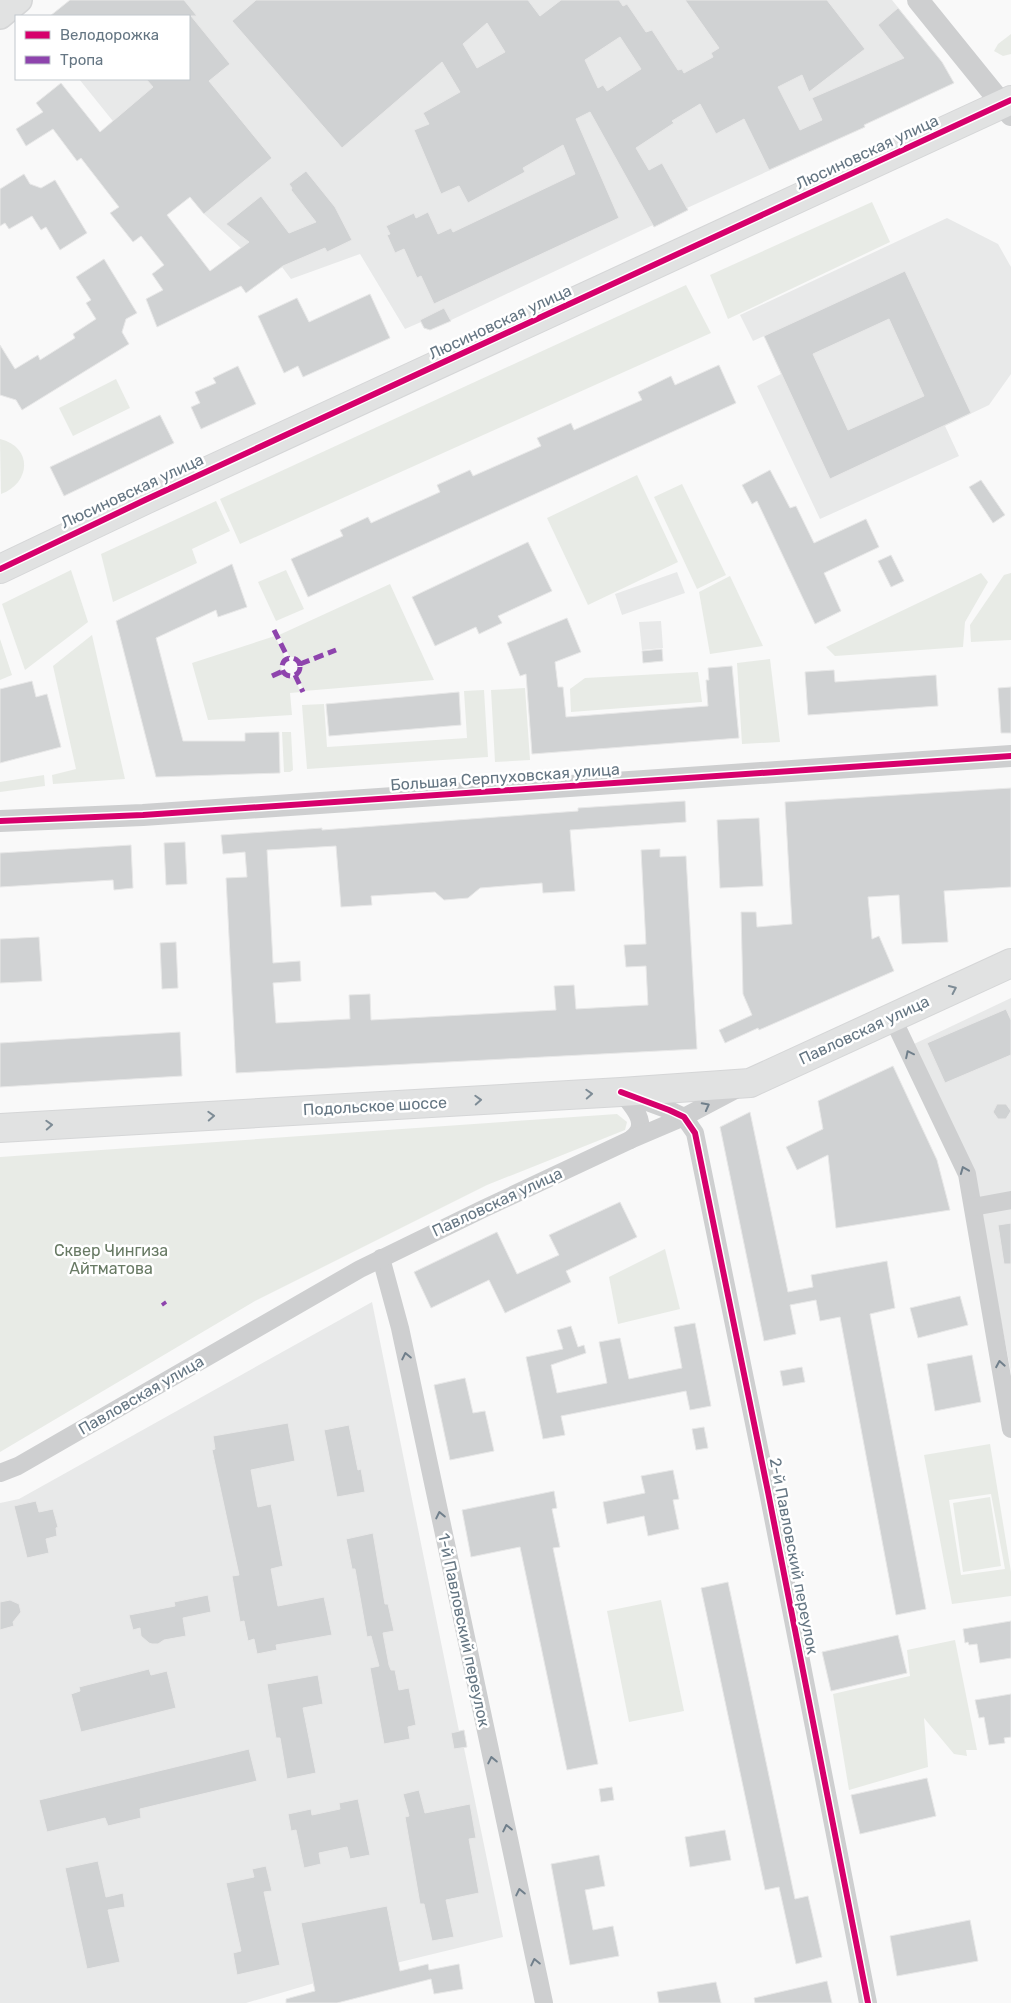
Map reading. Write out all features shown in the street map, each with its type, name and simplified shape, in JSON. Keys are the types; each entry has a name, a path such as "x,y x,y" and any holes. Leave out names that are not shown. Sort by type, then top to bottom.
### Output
{"main road":[{"path":"0,16 19,0"},
{"name":"Люсиновская улица","path":"0,569 145,500 1008,107"},
{"name":"Павловская улица","path":"750,1083 1011,963"},
{"name":"Подольское шоссе","path":"0,1128 750,1083"}],"street":[{"path":"918,0 1008,107"},
{"name":"Большая Серпуховская улица","path":"0,821 161,814 1011,756"},
{"path":"892,1017 967,1174 1011,1429"},
{"name":"Павловская улица","path":"0,1473 18,1466 381,1258 630,1140 684,1117 750,1083"},
{"path":"621,1092 684,1117"},
{"path":"621,1092 640,1119 641,1126 630,1140"},
{"name":"2-й Павловский переулок","path":"684,1117 695,1133 711,1210 868,2003"},
{"path":"973,1207 1011,1200"},
{"name":"1-й Павловский переулок","path":"381,1258 400,1328 544,2003"}],"shaded area":[{"path":"70,0 892,0 939,58 954,83 864,125 865,127 687,208 688,210 654,227 653,225 430,330 424,328 421,322 405,329 360,254 291,279 282,267 246,293 223,262 241,248 204,214 150,150 141,156 80,80 190,80 190,15 51,15"},
{"path":"947,218 998,244 1011,267 1011,374 989,405 945,426 959,456 820,519 757,386 781,374 764,336 753,341 740,315"},
{"path":"677,572 685,593 622,615 615,594"},
{"path":"661,621 663,648 642,650 639,622"},
{"path":"1011,998 1011,1373 973,1174 914,1044"},
{"path":"372,1302 459,1731 464,1730 467,1747 464,1748 503,1937 318,1982 246,2003 0,2003 0,1503 19,1499"}],"green space":[{"path":"1011,34 1011,54 1003,56 994,51 998,44"},
{"path":"872,202 890,242 728,319 710,275"},
{"path":"686,285 711,333 240,544 220,499"},
{"path":"116,379 130,408 73,436 59,408"},
{"path":"0,439 11,443 18,449 23,457 24,465 23,474 18,482 11,489 1,494"},
{"path":"637,475 678,562 588,605 547,518"},
{"path":"682,484 726,575 697,589 654,497"},
{"path":"216,501 230,531 192,549 197,563 113,602 101,554"},
{"path":"71,570 88,622 25,670 2,604"},
{"path":"286,570 304,609 276,621 258,582"},
{"path":"981,573 988,582 965,622 963,647 835,656 826,647"},
{"path":"1011,573 1011,640 971,642 970,625 1004,575"},
{"path":"730,576 763,646 710,654 699,592"},
{"path":"390,584 434,680 304,691 297,676 302,666 300,661 289,656 279,635"},
{"path":"92,635 125,779 53,784 52,775 76,769 53,666"},
{"path":"275,636 285,658 281,666 282,671 286,676 294,678 301,692 290,693 292,715 208,720 192,663"},
{"path":"0,639 12,675 0,680"},
{"path":"770,659 780,742 742,744 737,663"},
{"path":"698,672 702,702 571,712 570,689 585,678"},
{"path":"525,688 530,760 495,762 491,690"},
{"path":"484,690 488,757 307,769 302,705 324,704 327,747 467,738 464,691"},
{"path":"282,732 291,732 293,770 290,772 284,772"},
{"path":"44,775 45,786 0,792 0,782"},
{"name":"Сквер Чингиза Айтматова","path":"617,1114 627,1122 625,1130 487,1185 255,1301 0,1452 0,1157"},
{"path":"665,1249 680,1309 618,1324 609,1277"},
{"path":"990,1444 1011,1572 1011,1596 952,1604 924,1455","holes":["991,1494 1005,1569 961,1575 949,1500"]},
{"path":"990,1497 1001,1566 963,1572 953,1503"},
{"path":"661,1600 684,1711 629,1722 607,1611"},
{"path":"955,1640 977,1750 966,1750 967,1756 954,1754 924,1718 928,1767 849,1790 833,1694 910,1676 907,1650"}],"building":[{"path":"70,0 184,0 197,16 191,16 230,64 209,81 272,158 204,214 190,197 167,215 210,271 249,242 226,224 261,196 289,233 316,222 291,190 292,188 289,184 306,171 335,207 352,240 327,252 325,248 283,266 246,293 241,286 157,327 146,299 163,290 152,274 164,265 141,236 133,242 110,213 119,207 81,158 77,161 53,129 26,146 16,129 43,112 36,103 61,83 100,132 153,87 147,80 190,80 190,15 51,15"},
{"path":"256,0 528,0 540,16 561,0 619,0 623,6 627,4 646,32 652,30 678,70 682,69 684,73 713,57 711,53 719,48 685,0 827,0 865,49 809,92 802,75 778,87 800,130 822,120 812,98 904,58 878,25 898,8 942,62 954,83 864,125 865,127 769,170 744,119 716,134 700,104 672,121 674,123 636,148 649,170 662,163 688,210 654,227 590,112 576,119 619,218 434,304 421,276 417,278 404,249 395,253 387,235 390,234 386,226 414,213 416,218 428,212 438,234 451,228 453,232 575,174 563,145 523,168 525,172 468,203 459,186 441,194 414,130 429,124 423,113 460,92 442,62 342,148 232,21","holes":["487,23 505,52 477,68 463,44","620,37 641,69 607,91 603,85 598,88 585,60"]},
{"path":"24,174 30,184 41,188 55,180 87,233 60,250 46,227 41,230 32,216 9,229 5,223 0,226 0,189"},
{"path":"104,259 137,313 126,319 122,332 129,344 22,410 16,400 0,395 0,345 15,369 38,355 40,360 75,338 73,334 96,319 86,303 91,300 76,277"},
{"path":"905,271 971,413 830,479 764,336","holes":["889,319 924,396 848,430 813,354"]},
{"path":"370,294 390,338 303,377 298,366 284,373 258,316 297,298 309,322"},
{"path":"444,308 451,321 430,330 424,328 420,320"},
{"path":"719,365 736,403 308,597 291,559 343,536 340,530 368,517 371,523 440,492 437,485 470,470 473,476 541,446 537,438 571,423 574,430 642,400 638,392 671,376 675,385"},
{"path":"238,366 256,404 201,429 191,407 200,403 195,392 216,383 213,378"},
{"path":"160,415 174,443 64,496 50,467"},
{"path":"770,470 790,508 796,506 814,543 866,519 879,547 824,573 841,611 815,624 757,501 752,504 742,485"},
{"path":"981,480 1005,515 993,523 969,487"},
{"path":"528,542 552,591 498,616 502,623 479,634 476,627 435,646 412,597"},
{"path":"891,555 904,581 891,587 878,561"},
{"path":"232,564 247,607 218,617 216,610 156,638 183,741 245,741 245,733 279,732 280,773 156,777 116,621"},
{"path":"567,618 581,652 555,662 558,687 563,687 566,717 708,706 706,680 709,680 708,668 732,666 739,738 532,754 526,674 520,676 507,643"},
{"path":"662,649 663,661 643,663 642,651"},
{"path":"834,670 835,682 936,675 938,706 808,715 805,672"},
{"path":"32,681 36,697 47,694 61,747 0,763 0,689"},
{"path":"1011,687 1011,733 1001,733 998,688"},
{"path":"459,692 461,725 329,736 326,704"},
{"path":"1011,788 1011,887 944,891 948,942 902,944 899,895 868,897 872,939 879,936 894,971 725,1043 719,1030 752,1015 743,994 741,912 756,912 757,927 792,924 785,802"},
{"path":"685,801 686,822 570,830 575,891 543,893 542,883 480,888 468,898 444,900 435,892 371,896 372,905 341,907 336,846 267,850 273,963 300,961 301,981 273,983 276,1023 350,1019 349,995 370,994 371,1020 556,1010 554,986 574,985 576,1009 648,1005 646,966 626,967 624,945 646,944 641,850 660,849 660,857 686,856 697,1049 236,1073 226,878 247,877 245,852 223,854 221,835 322,828 322,830 578,811 578,808"},
{"path":"759,818 763,886 720,888 717,820"},
{"path":"185,842 187,884 166,885 164,843"},
{"path":"131,845 133,888 114,890 113,880 0,887 0,853"},
{"path":"39,937 42,981 0,983 0,939"},
{"path":"176,942 178,988 162,989 160,943"},
{"path":"1006,1009 1011,1020 1011,1055 945,1083 927,1043"},
{"path":"180,1032 182,1076 0,1087 0,1043"},
{"path":"893,1066 937,1160 950,1210 836,1228 828,1155 797,1170 786,1147 823,1129 818,1101"},
{"path":"997,1104 1006,1104 1011,1111 1006,1119 998,1119 993,1112"},
{"path":"750,1112 788,1292 813,1287 811,1275 887,1261 895,1308 870,1314 926,1609 896,1615 840,1317 820,1321 816,1300 790,1305 796,1334 764,1341 720,1127"},
{"path":"620,1202 637,1237 566,1271 571,1282 505,1313 489,1280 431,1308 414,1272 497,1232 517,1274 559,1255 549,1235"},
{"path":"1011,1223 1011,1264 1004,1264 998,1225"},
{"path":"960,1296 968,1325 918,1338 910,1308"},
{"path":"695,1323 711,1406 690,1410 686,1391 561,1416 565,1435 543,1439 526,1357 563,1349 557,1330 571,1326 578,1347 584,1345 586,1353 551,1365 557,1393 607,1383 599,1342 620,1338 629,1379 682,1368 674,1327"},
{"path":"972,1355 981,1402 935,1411 927,1364"},
{"path":"802,1367 805,1382 783,1386 780,1371"},
{"path":"465,1378 473,1413 485,1411 494,1451 450,1460 434,1385"},
{"path":"288,1423 295,1461 251,1470 258,1507 271,1504 283,1566 271,1569 278,1606 324,1597 332,1635 276,1645 277,1650 257,1654 254,1639 248,1641 244,1621 240,1622 232,1576 239,1575 212,1450 215,1449 213,1436"},
{"path":"349,1425 358,1470 361,1469 365,1492 337,1497 324,1430"},
{"path":"704,1427 708,1448 696,1450 692,1429"},
{"path":"673,1470 679,1499 673,1500 679,1529 648,1536 644,1516 607,1524 603,1502 645,1493 641,1476"},
{"path":"554,1491 557,1508 552,1509 560,1547 553,1548 598,1764 567,1770 520,1547 471,1557 462,1510"},
{"path":"36,1501 39,1512 53,1509 58,1527 56,1528 57,1536 46,1539 49,1553 27,1558 14,1506"},
{"path":"373,1533 385,1604 388,1604 394,1631 383,1633 389,1665 391,1670 395,1670 399,1690 409,1688 416,1725 408,1727 410,1739 384,1744 370,1668 379,1666 371,1636 367,1637 355,1569 352,1569 346,1539"},
{"path":"728,1582 795,1899 808,1896 822,1957 796,1964 779,1887 765,1890 701,1588"},
{"path":"208,1595 211,1612 183,1618 186,1636 152,1644 141,1636 140,1628 133,1630 129,1615 175,1606 174,1602"},
{"path":"10,1600 19,1604 21,1612 13,1622 14,1626 0,1630 0,1602"},
{"path":"1011,1621 1011,1658 980,1663 977,1644 969,1645 968,1642 965,1643 963,1629"},
{"path":"898,1635 907,1673 831,1691 822,1652"},
{"path":"149,1669 151,1675 167,1671 176,1708 81,1732 71,1694 80,1691 79,1687"},
{"path":"318,1675 323,1704 303,1708 316,1773 287,1779 280,1738 276,1738 267,1684"},
{"path":"1011,1694 1011,1737 1004,1738 1005,1743 989,1745 984,1717 979,1718 975,1700"},
{"path":"464,1730 467,1747 454,1749 451,1733"},
{"path":"249,1749 257,1781 140,1809 141,1818 108,1826 105,1818 47,1832 39,1800"},
{"path":"927,1778 936,1816 860,1834 851,1795"},
{"path":"612,1787 614,1800 601,1802 599,1789"},
{"path":"419,1790 425,1813 470,1804 476,1838 469,1839 479,1893 446,1900 454,1937 432,1941 424,1904 420,1904 405,1817 409,1816 403,1794"},
{"path":"358,1799 370,1855 350,1859 347,1847 319,1853 321,1864 304,1868 296,1830 291,1831 288,1814 311,1809 312,1815 340,1809 339,1803"},
{"path":"725,1830 731,1860 690,1867 685,1837"},
{"path":"599,1855 605,1886 585,1890 593,1930 613,1926 619,1956 570,1965 551,1864"},
{"path":"98,1861 106,1897 123,1893 125,1907 108,1910 120,1962 87,1969 65,1868"},
{"path":"266,1866 272,1891 264,1892 280,1965 237,1975 233,1953 241,1951 226,1883 254,1877 252,1869"},
{"path":"387,1906 400,1971 428,1964 429,1970 459,1964 463,1989 434,1994 431,1979 337,2003 286,2003 286,1999 315,1991 301,1923"},
{"path":"970,1920 978,1961 897,1976 890,1936"},
{"path":"827,1981 832,2003 755,2003 754,1998"},
{"path":"716,1982 721,2003 659,2003 657,1992"}],"marked path":[{"path":"274,630 288,658"},
{"path":"300,664 336,650"},
{"path":"291,658 297,661 300,667 297,673 291,676 285,673 282,667 285,661 291,658"},
{"path":"272,676 283,671"},
{"path":"295,675 303,692"}],"cycle path":[{"path":"0,569 145,500 1011,100"},
{"path":"0,821 143,815 1011,756"},
{"path":"621,1092 684,1117 695,1133 768,1492 868,2003"}]}
